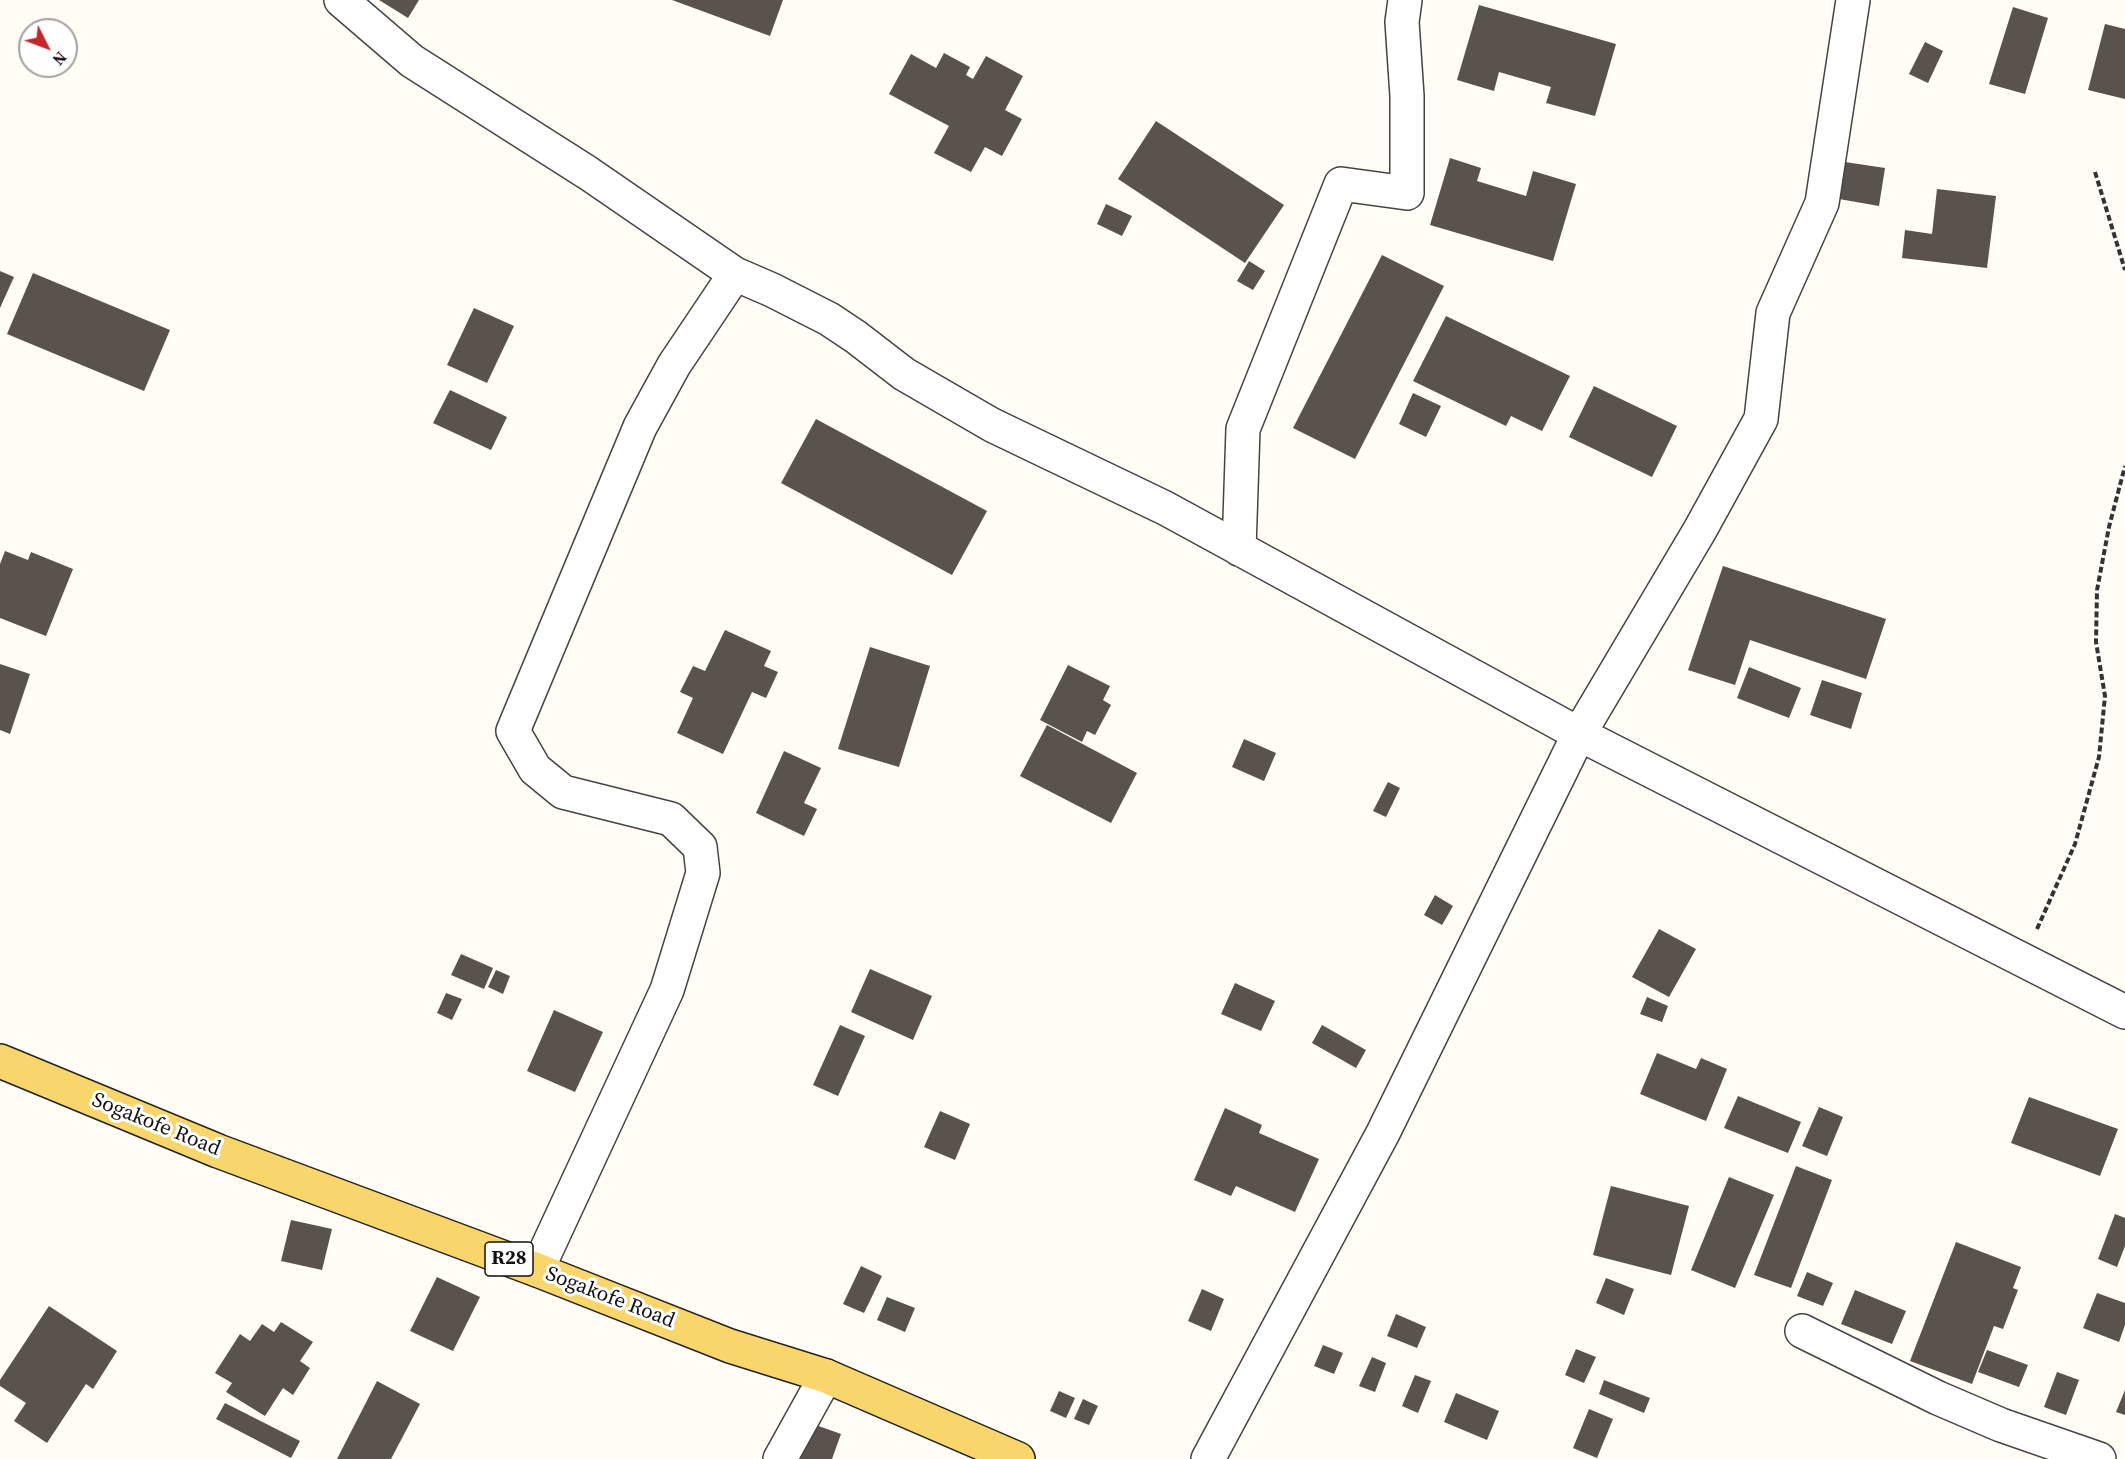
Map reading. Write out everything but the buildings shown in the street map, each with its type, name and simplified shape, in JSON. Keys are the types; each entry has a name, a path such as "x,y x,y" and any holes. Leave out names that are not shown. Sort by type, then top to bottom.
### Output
{"main road":[{"name":"Sogakofe Road","path":"0,1061 218,1151 537,1270 730,1346 826,1376 1018,1459"}],"street":[{"path":"340,0 412,61 588,173 735,274 772,290 829,320 856,337 904,374 992,425 1165,508 1579,734 2125,1012"},
{"path":"1239,549 1243,429 1341,184 1407,193 1407,96 1402,22 1405,0"},
{"path":"1208,1459 1383,1133 1579,734 1700,530 1761,418 1773,313 1822,203 1853,0"},
{"path":"537,1270 667,990 703,873 700,846 671,819 563,792 535,769 513,731 640,427 674,365 735,274"},
{"path":"1802,1331 1938,1398 2001,1425 2099,1459"},
{"path":"780,1459 826,1376"}],"path":[{"path":"2095,172 2125,270"},
{"path":"2024,960 2075,844 2099,757 2105,696 2096,642 2097,590 2109,527 2125,466"}]}
